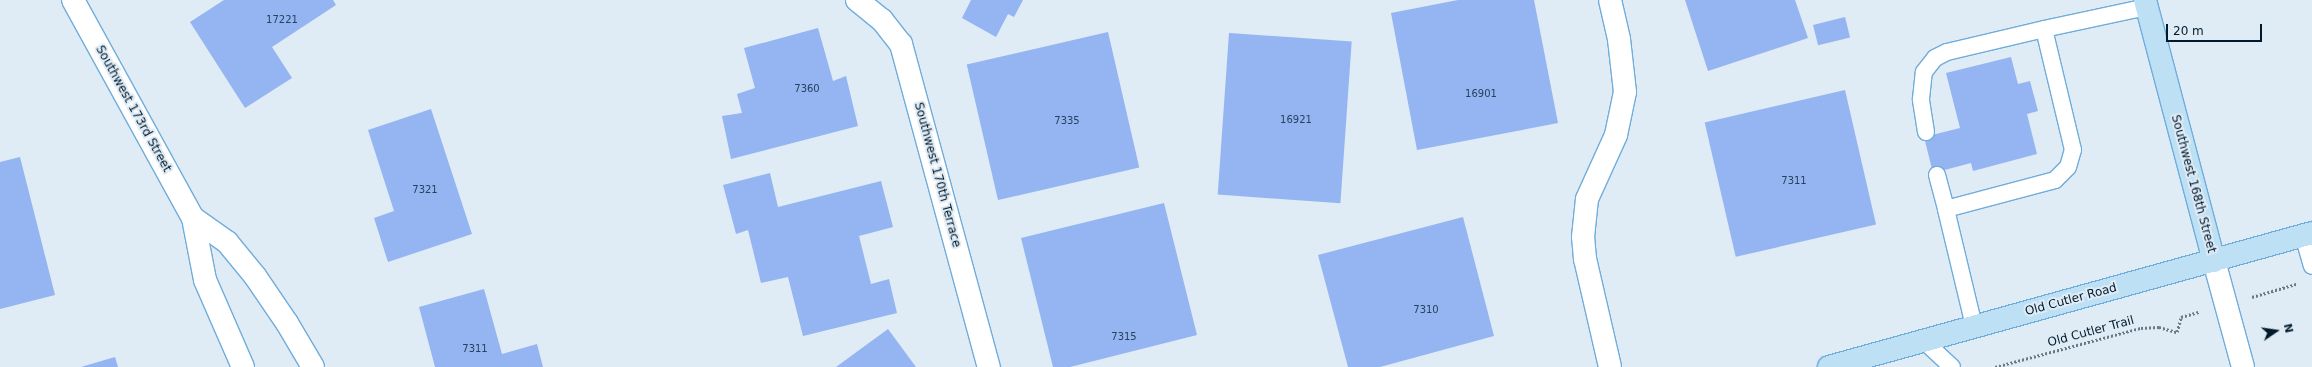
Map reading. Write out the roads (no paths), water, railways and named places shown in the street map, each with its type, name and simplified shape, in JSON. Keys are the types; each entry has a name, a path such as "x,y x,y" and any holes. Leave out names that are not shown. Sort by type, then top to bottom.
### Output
{"main road":[{"name":"Southwest 168th Street","path":"2146,3 2214,261"},
{"name":"Old Cutler Road","path":"1829,367 2308,234"}],"street":[{"name":"Southwest 170th Terrace","path":"857,0 882,20 901,44 989,367"},
{"path":"1610,0 1619,38 1625,92 1616,135 1587,199 1582,237 1585,259 1610,367"},
{"name":"Southwest 173rd Street","path":"80,2 193,218 205,280 243,367"},
{"name":"Southwest 173rd Street","path":"193,218 227,242 255,276 288,323 312,367"},
{"name":"Southwest 168th Street","path":"2214,261 2243,367"}],"lane":[{"path":"1926,132 1921,99 1924,72 1935,58 1947,52 2146,3"},
{"path":"1946,209 2055,180 2068,167 2073,150 2044,29"},
{"path":"1937,175 1974,326"},
{"path":"2308,234 2312,266"},
{"path":"1924,341 1952,367"}]}
